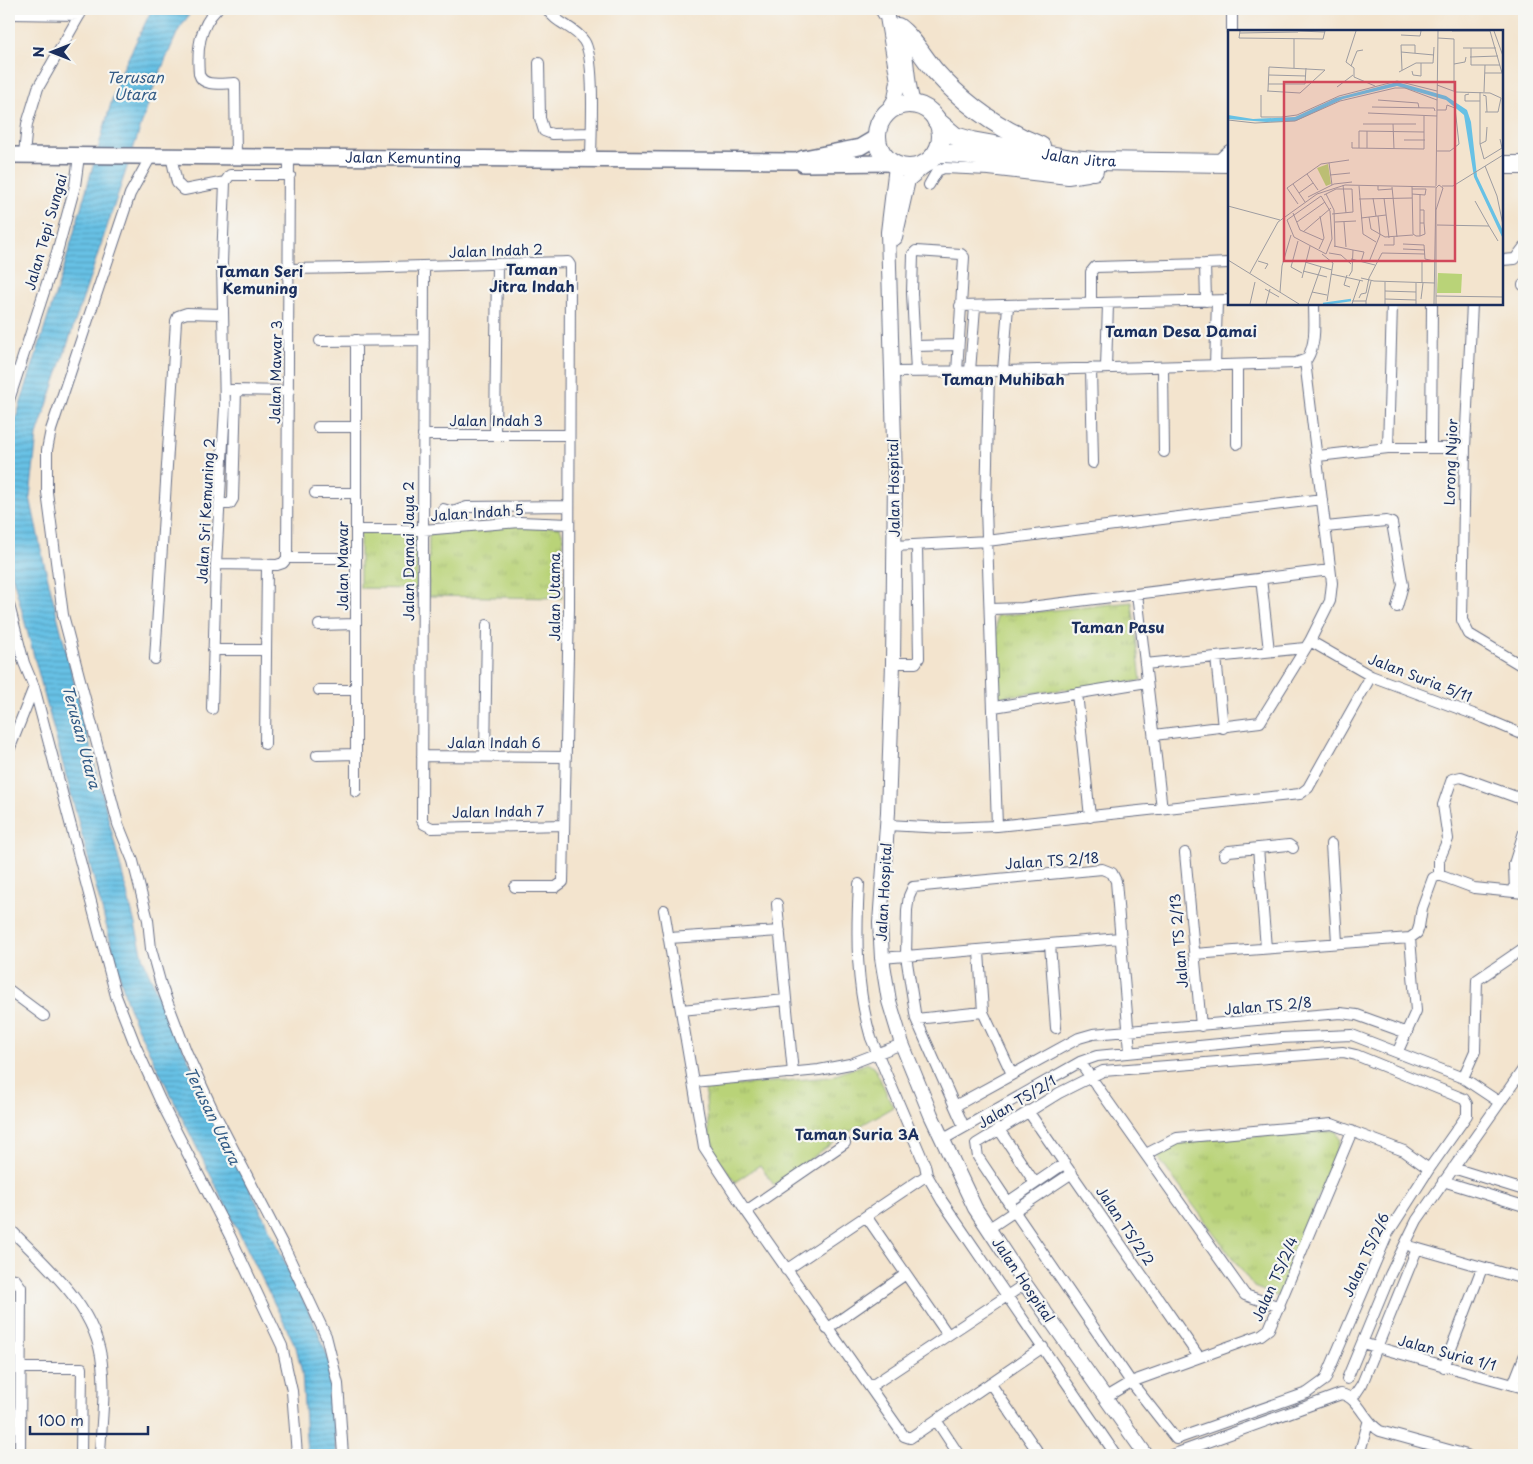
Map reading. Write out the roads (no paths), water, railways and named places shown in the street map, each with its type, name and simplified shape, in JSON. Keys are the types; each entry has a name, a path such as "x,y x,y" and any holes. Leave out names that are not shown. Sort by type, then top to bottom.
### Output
{"highway":[{"path":"889,18 906,34 946,83 978,113 1017,136 1072,159"},
{"path":"914,105 927,110 936,120 941,140 933,157 913,168 894,165 881,152 877,137 881,121 886,114 899,106 914,105"},
{"name":"Jalan Jitra","path":"936,120 955,136 972,141 1072,159 1222,163"},
{"name":"Jalan Jitra","path":"933,157 965,154 1054,170 1228,174"},
{"path":"1503,165 1524,166"},
{"path":"1503,177 1524,177"}],"main road":[{"name":"Jalan Kemunting","path":"16,155 797,161 860,147 877,137"},
{"name":"Jalan Kemunting","path":"797,161 804,165 894,165"}],"street":[{"path":"217,9 205,24 200,36 199,74 200,79 207,84 235,83 236,156"},
{"path":"546,9 553,18 579,35 587,47 591,160"},
{"path":"1232,9 1232,30"},
{"path":"9,14 81,12"},
{"path":"16,155 28,124 38,88 81,12"},
{"path":"889,18 904,50 909,91 914,105"},
{"path":"886,114 895,99 898,81 889,18"},
{"path":"539,63 540,118 544,131 552,134 591,133"},
{"path":"1222,163 1228,152"},
{"name":"Jalan Tepi Sungai","path":"9,400 57,252 83,156"},
{"path":"144,156 51,430 47,450 47,492 56,570 76,672 118,824 133,862 148,920 151,949 161,985 186,1051 212,1108 285,1249 326,1336 338,1384 343,1455"},
{"path":"171,156 177,183 184,190 225,182 230,175 290,174"},
{"name":"Jalan Mawar 3","path":"287,558 290,269 289,156"},
{"name":"Jalan Hospital","path":"890,258 906,185 912,176 933,157"},
{"name":"Jalan Hospital","path":"894,165 888,232 895,546 893,663 887,825 880,922 882,958 889,1001 902,1044 942,1140 968,1195 1025,1284 1146,1455"},
{"path":"929,185 937,171 944,168 982,169 1068,179 1084,178 1098,171"},
{"name":"Jalan Sri Kemuning 2","path":"212,710 219,504 230,390 222,314 225,182"},
{"path":"1503,260 1515,259 1524,247"},
{"path":"916,372 912,293 914,252 961,254 964,260 957,372"},
{"name":"Jalan Indah 2","path":"290,269 568,262"},
{"name":"Jalan Utama","path":"515,888 556,888 562,885 564,866 571,269 568,262"},
{"path":"1091,304 1091,272 1095,267 1228,263"},
{"path":"495,435 496,264"},
{"path":"1205,264 1211,301 1215,366"},
{"name":"Jalan Damai Jaya 2","path":"424,267 421,815 424,824 432,828"},
{"path":"960,306 1228,300"},
{"path":"1106,368 1108,304"},
{"path":"1154,735 1257,724 1264,719 1307,644 1332,595 1318,456 1305,361 1309,356 1314,339 1314,305"},
{"path":"1388,448 1392,305"},
{"path":"1431,448 1432,305"},
{"name":"Lorong Nyior","path":"1472,305 1465,448 1462,620 1468,634 1524,667"},
{"path":"1004,371 1008,306"},
{"path":"970,371 975,307"},
{"path":"156,659 176,321 178,316 187,313 222,314"},
{"name":"Jalan Mawar","path":"356,340 356,792"},
{"path":"320,341 424,340"},
{"path":"916,346 958,345"},
{"path":"892,372 1163,368 1237,366 1305,361"},
{"path":"1237,366 1238,444"},
{"path":"1091,368 1093,463"},
{"path":"1163,368 1164,452"},
{"path":"989,371 987,542 991,609 997,826"},
{"path":"230,390 289,391"},
{"path":"318,428 356,427"},
{"name":"Jalan Indah 3","path":"423,435 569,435"},
{"path":"1318,456 1388,448 1465,448"},
{"path":"315,493 356,493"},
{"path":"895,546 987,542 1322,499"},
{"path":"520,506 520,522"},
{"path":"443,509 453,512 467,507 569,506"},
{"path":"1326,527 1386,521 1392,523 1403,585 1397,607"},
{"name":"Jalan Indah 5","path":"356,530 423,530 520,522 569,524"},
{"path":"893,663 916,663 919,658 917,545"},
{"path":"216,564 267,565 283,563 287,558 356,558"},
{"path":"264,744 267,565"},
{"path":"991,609 1022,608 1330,570"},
{"path":"1261,578 1268,651"},
{"path":"1137,594 1162,809"},
{"path":"9,604 24,663 34,687 116,996 160,1100 230,1236 282,1346 292,1391 297,1455"},
{"path":"318,625 356,624"},
{"path":"485,756 487,625"},
{"path":"1145,664 1268,651 1307,644"},
{"name":"Jalan Suria 5/11","path":"1307,644 1371,676 1524,735"},
{"path":"213,650 265,650"},
{"path":"1216,656 1223,728"},
{"path":"887,825 945,828 997,826 1294,795 1304,791 1371,676"},
{"path":"994,707 1148,682"},
{"path":"9,750 34,687"},
{"path":"318,690 356,690"},
{"path":"1077,693 1090,817"},
{"path":"317,755 356,754"},
{"name":"Jalan Indah 6","path":"422,756 566,757"},
{"path":"1439,875 1438,860 1448,839 1444,805 1452,779 1461,777 1524,800"},
{"name":"Jalan Indah 7","path":"432,828 563,824"},
{"path":"1194,954 1410,938 1417,933 1433,878 1439,875 1474,888 1520,893 1514,864 1524,832"},
{"path":"1331,844 1338,942"},
{"path":"1224,855 1229,852 1258,848 1289,845 1294,848"},
{"path":"1258,848 1266,948"},
{"name":"Jalan TS 2/13","path":"1185,853 1200,1026"},
{"name":"Jalan TS 2/18","path":"906,956 907,910 909,896 913,888 1102,869 1112,872 1116,881 1130,1051"},
{"path":"859,884 856,941 858,973 865,1018 877,1054 925,1165 927,1175 942,1201 1116,1455"},
{"path":"777,904 792,1073"},
{"path":"664,910 699,1127 704,1147 827,1329 907,1438 1042,1347"},
{"path":"669,938 780,931"},
{"path":"882,958 978,952 1120,938"},
{"path":"1398,1051 1416,1011 1410,938"},
{"path":"1050,944 1056,1028"},
{"path":"1463,1078 1475,1051 1477,980 1524,948"},
{"path":"978,952 983,1012 1012,1074"},
{"path":"906,956 916,1019 964,1128"},
{"path":"9,990 44,1016"},
{"path":"681,1010 786,1000"},
{"path":"916,1019 983,1012"},
{"name":"Jalan TS 2/8","path":"955,1106 1080,1038 1093,1034 1347,1013 1407,1033"},
{"path":"942,1140 1080,1062 1097,1056 1130,1051 1281,1038 1346,1035 1398,1051 1463,1078 1499,1102"},
{"path":"693,1082 829,1069 902,1044"},
{"name":"Jalan TS/2/6","path":"1014,1212 1131,1382 1176,1439 1314,1390 1325,1380 1388,1233 1429,1169 1467,1115 1467,1104 1464,1099 1356,1055 1337,1052 1107,1070 1091,1076"},
{"path":"1080,1062 1245,1294 1280,1307"},
{"path":"1347,1379 1405,1241 1443,1180 1524,1068"},
{"name":"Jalan TS/2/1","path":"1014,1212 976,1151 978,1142 998,1128 1091,1076"},
{"name":"Jalan TS/2/2","path":"1028,1111 1199,1357"},
{"path":"1146,1154 1177,1138 1323,1124 1337,1125 1404,1151 1429,1169"},
{"path":"998,1128 1036,1183"},
{"name":"Jalan TS/2/4","path":"1104,1398 1131,1382 1266,1333 1280,1307 1352,1131"},
{"path":"746,1211 845,1142"},
{"path":"1008,1202 1065,1163"},
{"path":"1453,1168 1524,1190"},
{"path":"988,1229 1072,1173"},
{"path":"786,1270 927,1175"},
{"path":"1443,1180 1524,1206"},
{"path":"866,1216 948,1335"},
{"path":"9,1228 79,1303 92,1330 103,1366 100,1455"},
{"path":"1405,1241 1417,1249 1524,1279"},
{"path":"1352,1399 1362,1384 1375,1348 1417,1249"},
{"path":"1444,1367 1482,1268"},
{"path":"827,1329 906,1274"},
{"path":"9,1278 15,1279 21,1287 20,1455"},
{"path":"870,1386 1025,1284"},
{"name":"Jalan Suria 1/1","path":"1362,1344 1524,1388"},
{"path":"1513,1385 1524,1357"},
{"path":"21,1368 82,1368 81,1455"},
{"path":"990,1383 1040,1455"},
{"path":"1172,1455 1332,1396 1344,1395 1352,1399 1368,1423 1380,1432 1468,1455"},
{"path":"936,1420 959,1455"},
{"path":"1359,1455 1368,1423"}],"water":[{"name":"Terusan Utara","path":"152,9 193,9 178,31 155,84 37,435 30,497 43,559 145,964 161,1002 317,1329 330,1363 337,1455 307,1455 302,1373 296,1347 135,1023 126,999 10,567 9,440 64,267 118,79"}],"district":[{"name":"Taman Jitra Indah","path":"532,278"},
{"name":"Taman Seri Kemuning","path":"260,280"},
{"name":"Taman Desa Damai","path":"1181,332"},
{"name":"Taman Muhibah","path":"1003,380"},
{"name":"Taman Pasu","path":"1118,628"},
{"name":"Taman Suria 3A","path":"857,1135"}]}
